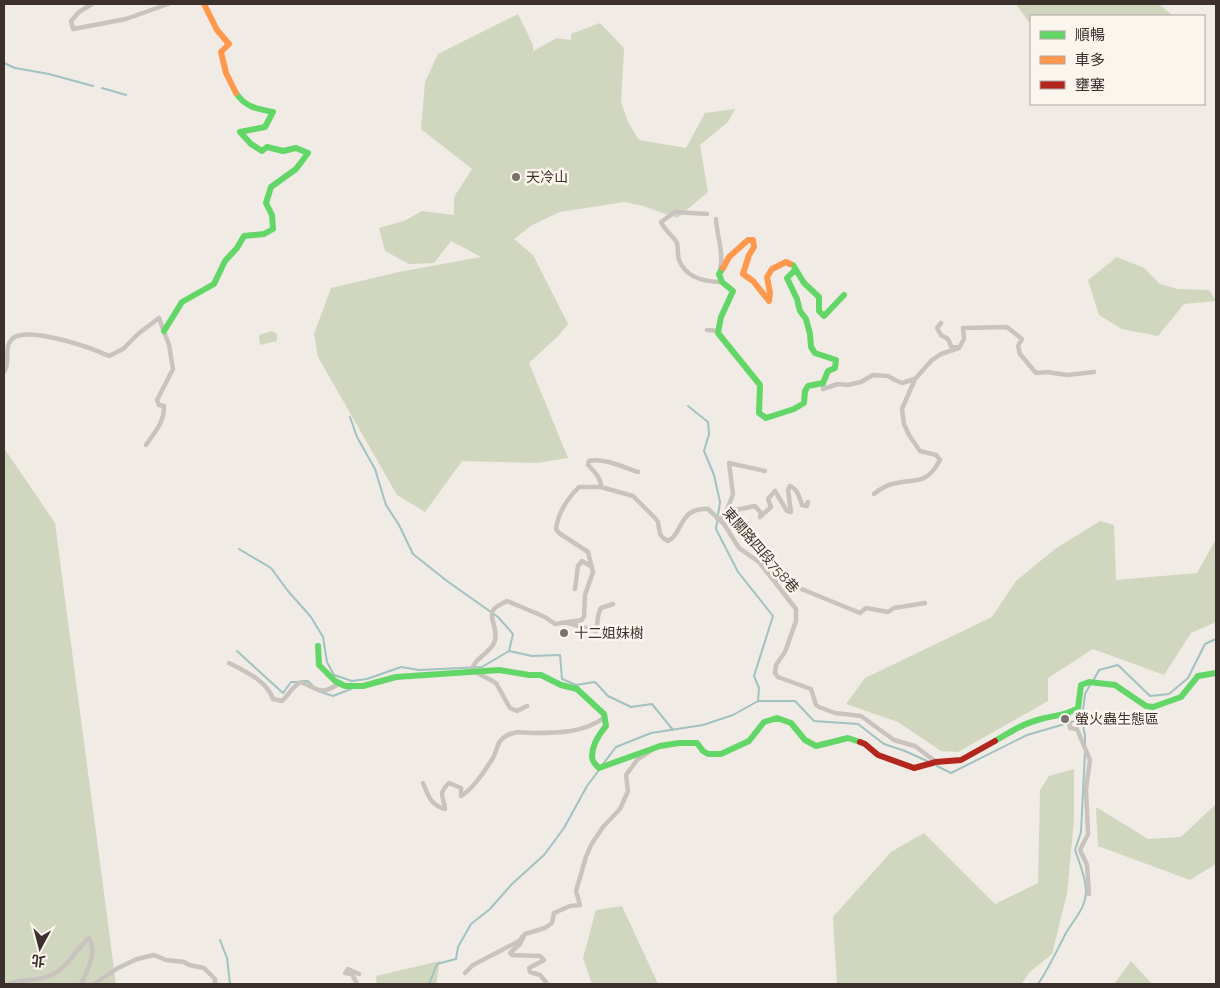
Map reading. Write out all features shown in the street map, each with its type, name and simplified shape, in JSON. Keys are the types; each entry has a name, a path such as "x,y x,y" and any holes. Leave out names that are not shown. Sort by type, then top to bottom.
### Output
{"street":[{"path":"92,4 79,12 71,21 73,28 126,19 168,4"},
{"path":"164,331 182,302 214,284 226,261 244,236 264,234 273,229 272,215 266,203 271,187 296,169 308,153 296,148 283,151 267,147 262,151 251,144 240,132 265,127 273,112 247,105 238,97 222,61 221,52 229,44 217,30 204,4"},
{"path":"707,214 675,212 661,222 676,242 680,261 692,275 707,282 722,282"},
{"path":"716,219 722,255 719,274 722,282 734,291 725,305 718,325 718,333 760,385 759,413 766,418 794,409 804,403 805,391 808,386 823,383"},
{"path":"719,274 729,257 748,240 753,240 755,244 748,255 743,274 753,280 769,301 770,293 767,277 772,269 786,262 794,265 798,277 807,288 819,297 818,311 824,316 844,295"},
{"path":"795,270 787,278 798,299 800,311 806,319 811,347 815,353 836,360 835,368 828,371 823,383 823,389 838,384 848,385 861,382 873,375 882,374 902,383 915,378"},
{"path":"4,372 8,362 6,351 12,339 26,333 68,341 93,348 109,356 123,349 138,334 159,318 169,345 173,369 157,400 159,405 164,406 163,418 156,434 152,436 146,445"},
{"path":"942,323 937,328 941,336 948,339 951,346 959,348"},
{"path":"874,494 891,485 920,480 934,472 940,460 936,456 920,451 904,424 902,409 915,378 932,360 941,354 959,348 964,339 963,328 1007,327 1022,339 1018,346 1020,354 1036,373 1047,372 1067,375 1094,372"},
{"path":"707,330 718,331"},
{"path":"601,487 598,476 588,465 589,461 604,462 638,472"},
{"path":"717,518 727,510 733,494 729,463 765,470"},
{"path":"727,510 732,511 755,506 761,513 760,517 771,507 768,499 775,491 787,511 791,512 788,490 790,486 798,494 802,505 807,506 808,502"},
{"name":"東關路四段758巷","path":"592,566 588,552 556,529 557,521 563,508 570,496 579,487 601,487 633,496 655,518 658,522 660,534 668,541 674,538 686,516 704,508 708,509 724,524 739,548 759,562 796,609 796,621 785,652 776,665 775,673 778,677 811,689 816,705 819,707 835,713 861,716 894,740 914,746 936,762"},
{"path":"717,518 727,518 730,522"},
{"path":"527,706 517,711 510,708 496,683 472,670 473,665 493,646 496,638 491,618 492,612 508,601 545,617 555,624 582,620 584,616 585,595 593,572 592,566 582,561 578,566 575,589"},
{"path":"768,575 860,613 866,608 888,612 894,608 925,604"},
{"path":"567,622 596,631 598,612 601,608 613,604"},
{"path":"318,646 319,665 335,681 345,686 363,686 396,677 499,670 541,675 561,685 577,689 605,717 606,726 598,735 592,757 596,765 602,767 637,753 685,741 697,743 708,754 721,754 749,741 764,722 777,718 791,723 805,740 816,746 848,738 865,744 878,755 914,768 936,762 961,760 1021,726 1041,719 1068,714 1078,708 1081,685 1092,682 1115,685 1146,706 1153,707 1181,697 1198,676 1216,673"},
{"path":"229,663 251,674 271,693 273,699 282,701 289,695 294,685 301,682 318,690 328,691 340,683"},
{"path":"1068,714 1070,728 1077,729 1090,760 1086,789 1088,834 1080,850 1088,865 1089,894"},
{"path":"423,783 428,799 445,809 441,797 442,790 449,783 460,788 461,796 470,791 494,756 496,746 505,736 516,731 558,733 576,730 595,725 605,717"},
{"path":"465,973 473,965 519,941 525,934 545,928 552,923 554,913 580,904 576,891 591,845 603,827 620,809 628,791 626,775 636,760 653,749"},
{"path":"525,934 520,944 510,952 512,955 540,956 544,960 529,968 530,972 540,975 546,982"},
{"path":"9,984 18,980 52,975 89,938 92,944 91,961 81,984"},
{"path":"94,984 118,968 137,959 154,956 204,968 215,979 215,984"},
{"path":"358,984 352,974 346,973 348,969 359,974"}],"green space":[{"path":"1016,4 1159,4 1172,15 1030,15 1030,22"},
{"path":"518,14 533,45 533,51 557,38 571,40 571,34 600,23 624,48 621,102 628,122 639,140 686,148 705,113 735,109 728,122 700,145 708,192 677,218 643,206 624,202 560,212 532,225 514,239 533,255 568,324 529,363 568,458 536,463 462,461 425,512 397,495 318,357 314,334 331,288 399,272 481,257 451,241 434,263 409,264 385,251 379,228 404,221 422,211 454,215 454,197 472,169 421,129 425,82 438,54"},
{"path":"1117,257 1144,268 1160,284 1178,289 1209,290 1216,301 1184,304 1158,336 1122,329 1099,315 1088,280"},
{"path":"272,331 277,334 277,341 260,345 259,335"},
{"path":"4,448 55,523 116,984 4,984"},
{"path":"1100,521 1114,525 1116,580 1197,573 1216,539 1216,622 1191,633 1164,675 1093,649 1048,678 1048,701 958,752 941,751 898,722 846,704 865,678 992,617 1016,581 1055,549"},
{"path":"1074,769 1074,820 1067,894 1052,954 1030,972 1021,984 837,984 833,917 891,852 924,833 995,904 1038,883 1040,790 1049,776"},
{"path":"1216,804 1216,864 1190,880 1098,846 1096,807 1148,839 1181,837"},
{"path":"622,906 658,984 592,984 583,958 596,910"},
{"path":"440,961 436,984 377,984 376,976"},
{"path":"1131,961 1152,984 1114,984"}],"waterway":[{"path":"4,63 15,68 49,74 93,86"},
{"path":"102,88 126,95"},
{"path":"688,406 708,422 709,434 704,451 714,475 720,502 716,529 738,572 773,616 754,676 759,688 758,701"},
{"path":"350,417 357,437 375,469 386,505 399,525 413,554 498,617 513,634 509,651 532,656 560,655 562,679 576,685 595,682 608,696 631,707 652,704 673,730"},
{"path":"239,549 271,568 311,617 323,637 327,662 334,675 352,681 367,679 401,667 419,670 482,667 509,651"},
{"path":"1093,681 1099,670 1118,665 1150,696 1169,694 1188,678 1205,644 1216,639"},
{"path":"237,651 283,693 291,682 298,682"},
{"path":"303,681 308,681 313,686"},
{"path":"937,766 951,773 1027,735 1082,719 1085,694 1090,685"},
{"path":"318,691 333,696 351,689"},
{"path":"603,764 616,747 651,733 703,725 733,715 758,701 795,701 814,721 858,724 884,744 927,761"},
{"path":"1082,720 1085,745"},
{"path":"1038,984 1084,903 1085,880 1075,850 1081,832 1085,752"},
{"path":"429,984 437,964 456,959 458,947 471,924 490,909 512,884 544,855 564,828 587,786 599,770"},
{"path":"220,940 227,958 230,984"}],"traffic: fast":[{"path":"164,331 182,302 214,284 225,261 237,248 244,236 264,234 273,229 272,215 266,203 271,187 296,169 308,153 296,148 283,151 267,147 262,151 251,144 240,132 265,127 273,112 247,104 236,93"},
{"path":"790,264 793,265 804,283 819,297 819,311 824,316 844,295"},
{"path":"723,268 719,274 722,282 733,291 721,317 718,333 760,385 759,413 766,418 794,409 804,403 805,391 808,386 823,383 828,371 835,368 836,360 815,353 811,347 806,319 800,311 797,299 787,278 795,270"},
{"path":"318,646 319,665 335,681 345,686 363,686 396,677 499,670 541,675 561,685 577,689 604,714 606,726 596,740 592,753 594,763 599,768 660,746 679,743 697,743 708,754 721,754 749,741 764,722 777,718 791,723 805,740 816,746 848,738 860,742"},
{"path":"995,741 1029,723 1064,714 1078,708 1081,685 1089,682 1115,685 1146,706 1153,707 1181,697 1198,676 1216,673"}],"traffic: slow":[{"path":"204,4 217,30 229,44 221,52 226,73 236,93"},
{"path":"723,268 729,257 748,240 753,240 754,247 749,255 743,274 753,281 769,301 770,293 767,277 772,269 786,262 790,264"}],"traffic: jam":[{"path":"860,742 878,755 914,768 936,762 961,760 995,741"}],"place":[{"name":"天冷山","path":"516,177"},
{"name":"十二姐妹樹","path":"564,633"},
{"name":"螢火蟲生態區","path":"1065,719"}]}
